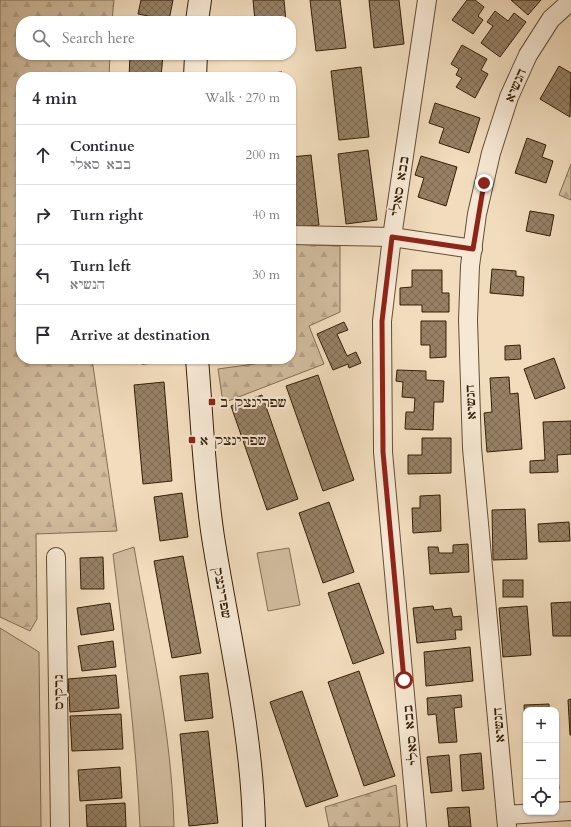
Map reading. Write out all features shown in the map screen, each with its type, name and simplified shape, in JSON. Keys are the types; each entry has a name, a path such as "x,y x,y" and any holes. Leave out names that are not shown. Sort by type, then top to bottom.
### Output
{"street":[{"path":"198,16 200,0"},
{"name":"בבא סאלי","path":"418,827 383,452 382,321 392,237 427,0"},
{"name":"הנשיא","path":"506,821 472,448 468,320 473,249 477,214 491,152 509,97 532,49 551,19 571,1"},
{"path":"195,72 196,60"},
{"path":"296,235 392,237 473,249"},
{"name":"שפרינצק","path":"197,364 213,536 243,710 251,769 254,827"},
{"name":"נרקיס","path":"56,557 60,827"},
{"path":"506,821 571,811"}],"green space":[{"path":"0,0 114,0 112,16 16,16 16,60 110,60 109,72 16,72 16,364 93,364 117,531 36,534 37,619 30,631 0,617"},
{"path":"571,164 571,200 559,195"},
{"path":"296,244 340,246 340,312 309,326 324,364 223,403 218,369 254,364 296,364"},
{"path":"134,547 165,721 174,827 140,827 133,725 113,554"},
{"path":"289,548 300,605 268,611 257,553"},
{"path":"0,628 39,652 41,827 0,827"},
{"path":"396,785 400,827 329,827 325,807"}],"building":[{"path":"141,0 173,0 170,16 148,16 138,14"},
{"path":"253,0 284,0 286,16 255,16"},
{"path":"310,0 340,0 346,48 316,51"},
{"path":"369,0 399,0 404,44 374,48"},
{"path":"467,0 475,0 484,7 478,16 483,20 473,34 452,20"},
{"path":"511,0 541,0 528,15"},
{"path":"495,11 508,21 514,13 526,22 500,57 481,43 493,26 487,22"},
{"path":"462,45 487,59 481,70 488,74 475,98 456,87 462,78 456,75 459,69 451,64"},
{"path":"130,60 163,60 161,72 129,72"},
{"path":"559,66 571,73 570,117 540,99"},
{"path":"361,67 369,137 339,140 331,71"},
{"path":"435,103 480,118 469,153 439,143 444,128 429,123"},
{"path":"527,138 546,145 542,157 553,161 546,183 515,173"},
{"path":"368,150 377,220 346,224 338,154"},
{"path":"311,155 319,225 296,227 296,156"},
{"path":"421,156 457,167 446,206 418,197 424,178 415,175"},
{"path":"530,211 554,215 550,236 526,231"},
{"path":"492,269 516,271 516,276 524,277 523,296 490,293"},
{"path":"412,270 442,270 442,293 449,293 449,312 422,312 422,305 400,305 400,288 412,287"},
{"path":"421,321 446,321 446,357 430,358 430,345 421,345"},
{"path":"344,322 348,330 337,334 347,356 356,352 361,363 349,368 348,364 333,370 317,334"},
{"path":"520,345 521,359 505,360 505,346"},
{"path":"554,358 565,388 535,399 524,369"},
{"path":"397,370 426,371 426,380 444,381 443,402 434,402 433,430 405,429 406,412 414,412 415,398 402,397 403,382 396,381"},
{"path":"318,375 354,480 323,491 286,386"},
{"path":"509,377 510,394 518,393 522,449 487,452 484,413 492,412 490,378"},
{"path":"164,382 172,481 143,484 134,385"},
{"path":"262,395 298,499 267,510 231,406"},
{"path":"571,421 571,454 557,455 558,472 530,473 530,461 545,460 543,422"},
{"path":"422,438 451,438 451,473 408,474 408,455 422,455"},
{"path":"182,493 188,537 160,541 154,497"},
{"path":"440,495 441,531 413,533 412,508 420,508 420,496"},
{"path":"329,502 354,572 323,583 299,513"},
{"path":"525,509 527,559 493,560 492,510"},
{"path":"569,522 570,541 539,542 538,524"},
{"path":"468,544 469,572 430,574 428,547 438,547 439,553 453,553 453,545"},
{"path":"183,556 201,653 172,658 154,561"},
{"path":"103,557 104,589 81,589 80,558"},
{"path":"503,580 523,580 523,597 503,597"},
{"path":"359,583 384,653 353,664 328,593"},
{"path":"571,602 571,636 553,636 551,603"},
{"path":"110,603 114,630 81,635 77,608"},
{"path":"433,606 434,610 451,608 453,617 461,616 462,630 455,630 456,639 417,643 413,608"},
{"path":"527,606 531,655 503,657 499,608"},
{"path":"113,641 116,667 82,671 78,646"},
{"path":"470,647 473,681 426,686 424,652"},
{"path":"359,671 395,776 364,786 328,682"},
{"path":"208,673 213,718 185,721 180,676"},
{"path":"116,675 119,708 70,712 68,679"},
{"path":"302,691 338,796 306,807 270,702"},
{"path":"461,695 462,707 454,708 457,742 439,743 436,714 428,715 427,698"},
{"path":"571,699 571,735 570,735 568,700"},
{"path":"549,704 549,707 524,707 524,705"},
{"path":"121,714 123,749 72,751 70,716"},
{"path":"208,731 218,823 189,826 180,734"},
{"path":"481,753 484,789 462,791 460,755"},
{"path":"449,755 452,791 431,793 427,757"},
{"path":"120,767 122,798 80,801 78,770"},
{"path":"125,803 126,827 87,827 86,805"},
{"path":"469,807 471,827 449,827 447,808"}],"place":[{"name":"שפרינצק ב","path":"212,402"},
{"name":"שפרינצק א","path":"192,440"}],"route":[{"path":"404,680 393,576 383,452 382,321 392,237 473,249 477,214 484,183"}]}
